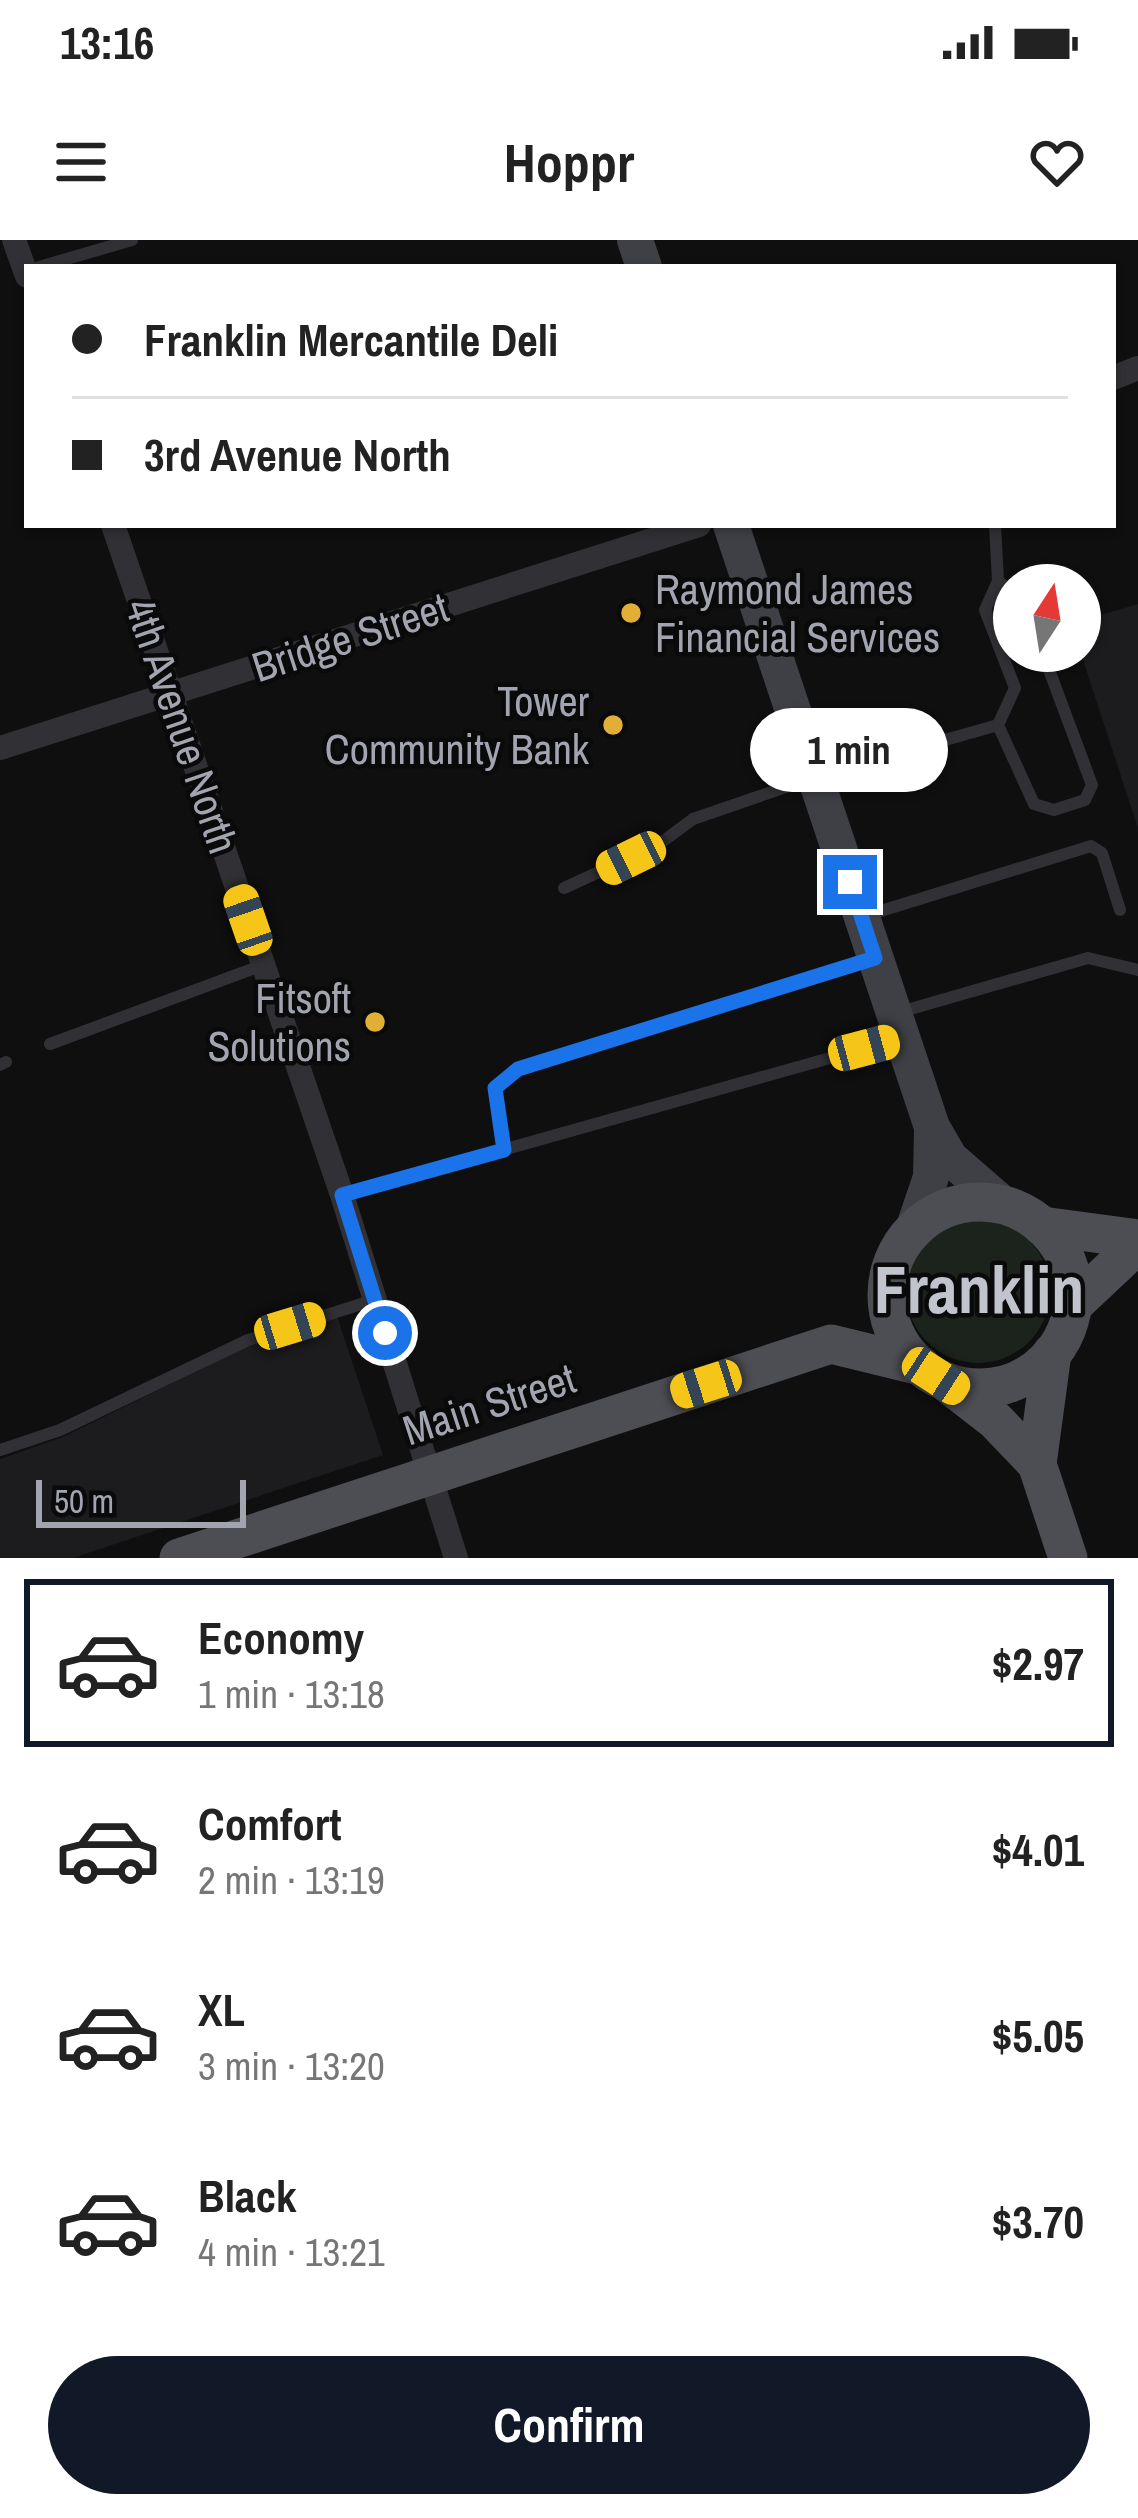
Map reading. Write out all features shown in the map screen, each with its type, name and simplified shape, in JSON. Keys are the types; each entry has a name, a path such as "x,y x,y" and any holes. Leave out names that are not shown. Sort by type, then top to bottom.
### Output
{"main road":[{"path":"732,528 932,1127 950,1158 1004,1205 1042,1226 1138,1241"},
{"path":"932,1127 932,1177 914,1230 890,1275 831,1344 966,1386 998,1385 1028,1374 1052,1353"},
{"path":"914,1230 957,1205 1004,1205"},
{"path":"1042,1226 1068,1266 1072,1306"},
{"path":"1036,1464 1052,1353 1072,1306 1138,1241"},
{"path":"890,1275 887,1300 895,1332 928,1371 995,1420 1036,1464 1068,1558"},
{"name":"Main Street","path":"179,1558 831,1344"}],"street":[{"name":"4th Avenue North","path":"114,528 342,1195 456,1558"},
{"name":"Bridge Street","path":"0,748 690,528"}],"lane":[{"path":"53,264 132,240"},
{"path":"995,528 997,564"},
{"path":"993,592 985,610 993,631"},
{"path":"1009,672 1015,688 998,725 1034,804 1054,810 1085,800 1092,785 1050,672"},
{"path":"564,888 658,845 693,819 815,777 998,725"},
{"path":"862,917 1091,846 1102,853 1120,910"},
{"path":"504,1150 495,1088 518,1069 875,958"},
{"path":"342,1195 504,1150 897,1026 1088,958 1138,970"},
{"path":"50,1044 263,965"},
{"path":"0,1450 60,1430 248,1340 374,1300"}],"shaded area":[{"path":"1138,604 1138,828 1087,672 1101,672 1101,615"},
{"path":"978,1219 1005,1225 1029,1240 1044,1264 1050,1291 1044,1318 1029,1342 1005,1357 978,1363 951,1357 927,1342 912,1318 906,1291 912,1264 927,1240 951,1225"},
{"path":"337,1316 383,1455 73,1558 0,1558 0,1459 63,1437 250,1345"}],"place":[{"name":"Raymond James Financial Services","path":"631,613"},
{"name":"Tower Community Bank","path":"613,725"},
{"name":"Fitsoft Solutions","path":"375,1022"}],"district":[{"name":"Franklin","path":"979,1290"}],"route":[{"path":"385,1333 342,1195 504,1150 495,1088 518,1069 875,958 850,882"}]}
